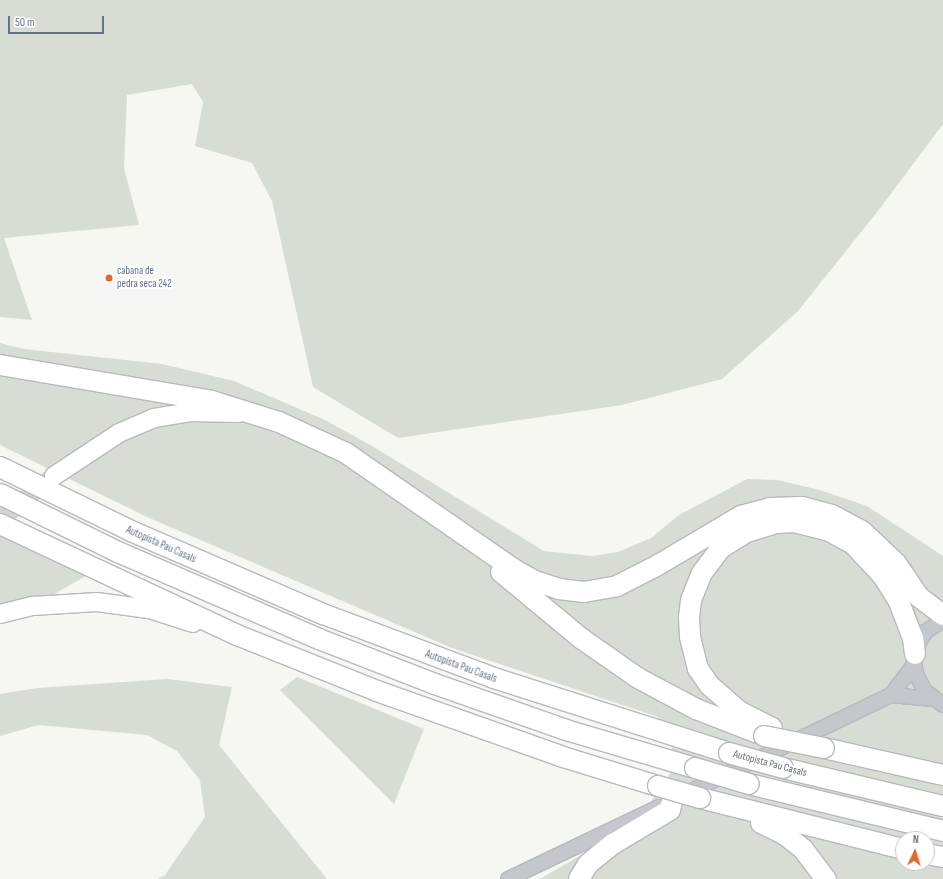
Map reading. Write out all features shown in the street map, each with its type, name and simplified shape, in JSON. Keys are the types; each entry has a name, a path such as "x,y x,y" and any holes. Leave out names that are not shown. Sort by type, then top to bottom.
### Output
{"highway":[{"path":"0,365 212,401 279,422 346,453 535,581 559,589 584,592 617,586 638,577 742,516 786,506 818,510 862,531 896,563 919,597 943,615"},
{"path":"54,476 119,433 154,418 191,412 213,412 253,416 279,422"},
{"name":"Autopista Pau Casals","path":"0,467 210,567 345,623 440,660 574,706 728,753 783,768 943,806"},
{"path":"0,494 125,555 318,639 435,684 559,727 749,784 943,831"},
{"path":"415,500 487,561 615,663 696,709 824,748 943,774"},
{"path":"768,732 739,712 710,686 698,669 690,636 689,617 691,600 702,573 721,548 747,532 777,523 800,523 827,530 853,544 883,576 899,602 913,638 915,659"},
{"path":"0,524 237,635 458,721 706,802 784,834 807,854 826,879"},
{"path":"0,614 33,606 74,602 121,603 237,635"},
{"path":"580,879 588,864 614,844 670,810 672,801"},
{"path":"706,802 895,847"}],"street":[{"path":"508,879 891,695 915,659 925,632 943,620"},
{"path":"915,659 920,684 938,702"},
{"path":"891,695 938,702"}],"shaded area":[{"path":"0,0 943,0 943,124 881,207 798,311 722,379 622,405 398,438 313,387 272,201 252,163 195,146 203,102 192,84 127,95 124,168 139,225 4,238 32,320 0,317"},
{"path":"0,343 24,349 162,364 234,381 325,420 372,446 544,551 592,556 618,552 651,538 679,515 747,479 777,480 820,490 867,506 943,556 943,879 540,879 637,822 670,774 672,748 658,717 452,648 147,517 0,445"},
{"path":"0,534 86,576 49,597 0,605"},
{"path":"297,677 424,729 394,804 280,690"},
{"path":"167,679 232,687 219,745 327,879 157,879 165,875 205,817 200,780 177,751 147,735 39,725 0,736 0,694 37,688"}],"tunnel":[{"path":"0,520 50,479"}],"place":[{"name":"cabana de pedra seca 242","path":"109,278"}]}
